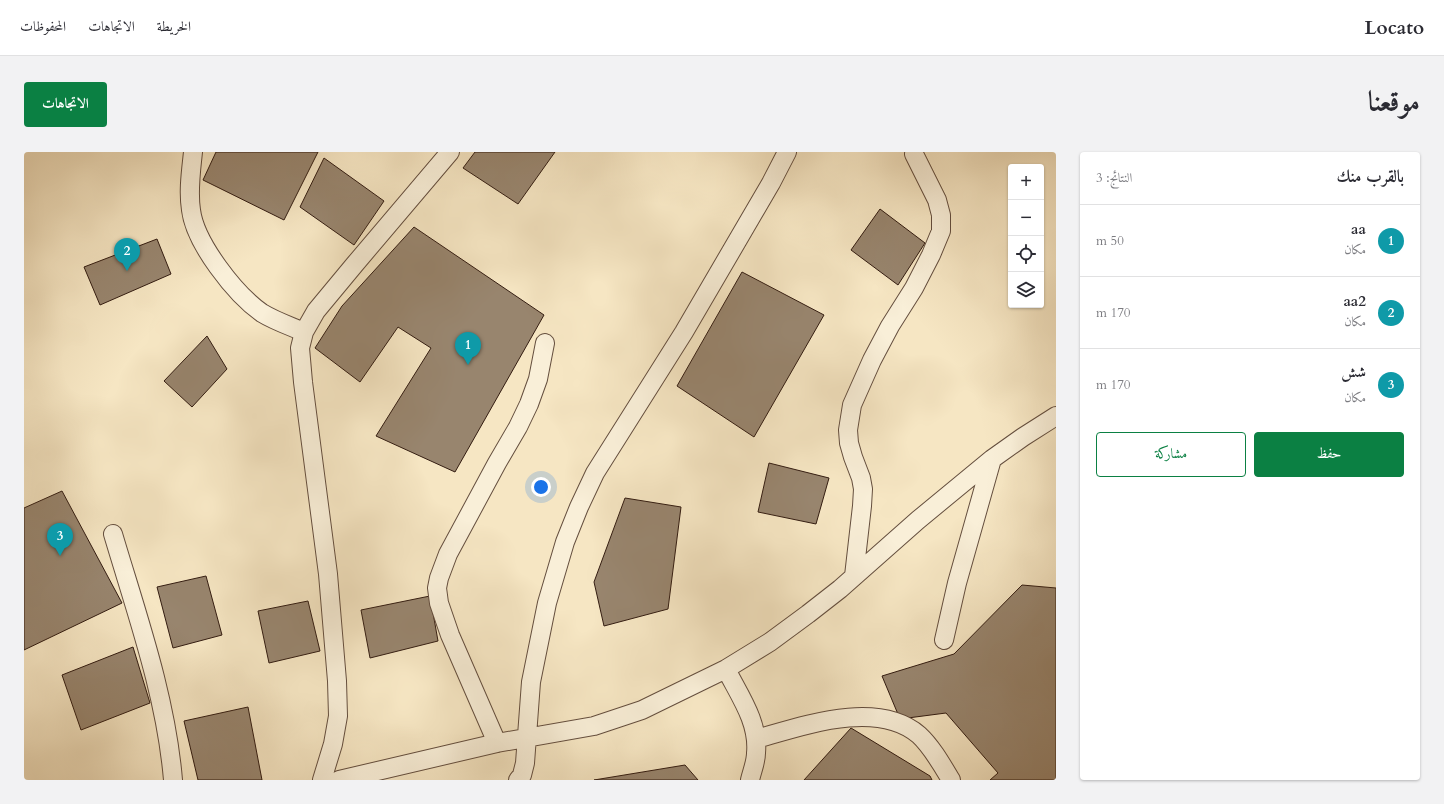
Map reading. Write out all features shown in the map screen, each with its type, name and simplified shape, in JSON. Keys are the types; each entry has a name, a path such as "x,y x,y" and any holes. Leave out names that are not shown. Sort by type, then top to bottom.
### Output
{"street":[{"path":"193,152 190,182 191,210 194,225 211,256 241,294 262,312 278,321 304,332"},
{"path":"322,780 333,744 336,723 337,681 328,574 302,375 300,348 304,332 316,311 450,152"},
{"path":"518,780 522,775 525,763 531,682 547,603 565,542 579,507 595,473 684,332 771,183 786,152"},
{"path":"771,183 801,152"},
{"path":"854,576 863,489 861,478 849,443 849,416 858,389 872,360 890,326 914,288 931,255 941,231 941,215 939,205 914,154"},
{"path":"497,743 448,630 439,603 437,588 442,568 448,554 496,463 518,427 529,404 538,379 545,343"},
{"path":"339,780 497,743 594,726 642,710 726,669 770,642 808,614 992,459 1023,436 1056,416"},
{"path":"944,640 957,583 992,459"},
{"path":"113,534 156,682 173,780"},
{"path":"726,669 751,720 756,739 756,753 750,780"},
{"path":"756,739 824,721 848,717 869,717 888,720 906,726 919,735 931,749 950,780"}],"building":[{"path":"216,152 318,152 284,220 203,180"},
{"path":"475,152 555,152 518,204 463,168"},
{"path":"324,158 384,201 354,245 300,207"},
{"path":"880,209 925,243 898,285 851,250"},
{"path":"414,227 544,315 455,472 376,436 431,348 398,327 360,382 315,348 342,306"},
{"path":"157,239 171,274 100,305 84,267"},
{"path":"742,272 824,315 754,437 677,386"},
{"path":"207,336 227,369 192,407 164,381"},
{"path":"769,463 829,478 816,524 758,512"},
{"path":"62,491 122,603 24,650 24,508"},
{"path":"625,498 681,507 668,609 604,626 594,582"},
{"path":"206,576 222,635 173,648 157,587"},
{"path":"1022,585 1056,588 1056,780 990,780 998,773 946,713 900,719 882,676 954,654"},
{"path":"430,596 438,641 370,658 361,610"},
{"path":"308,601 320,651 269,663 258,611"},
{"path":"133,647 150,703 81,730 62,675"},
{"path":"248,707 262,780 198,780 184,721"},
{"path":"851,728 930,776 932,780 804,780"},
{"path":"685,765 698,780 594,780"}],"place":[{"name":"aa2","path":"127,271"},
{"name":"aa","path":"468,365"},
{"name":"شش","path":"60,556"}]}
